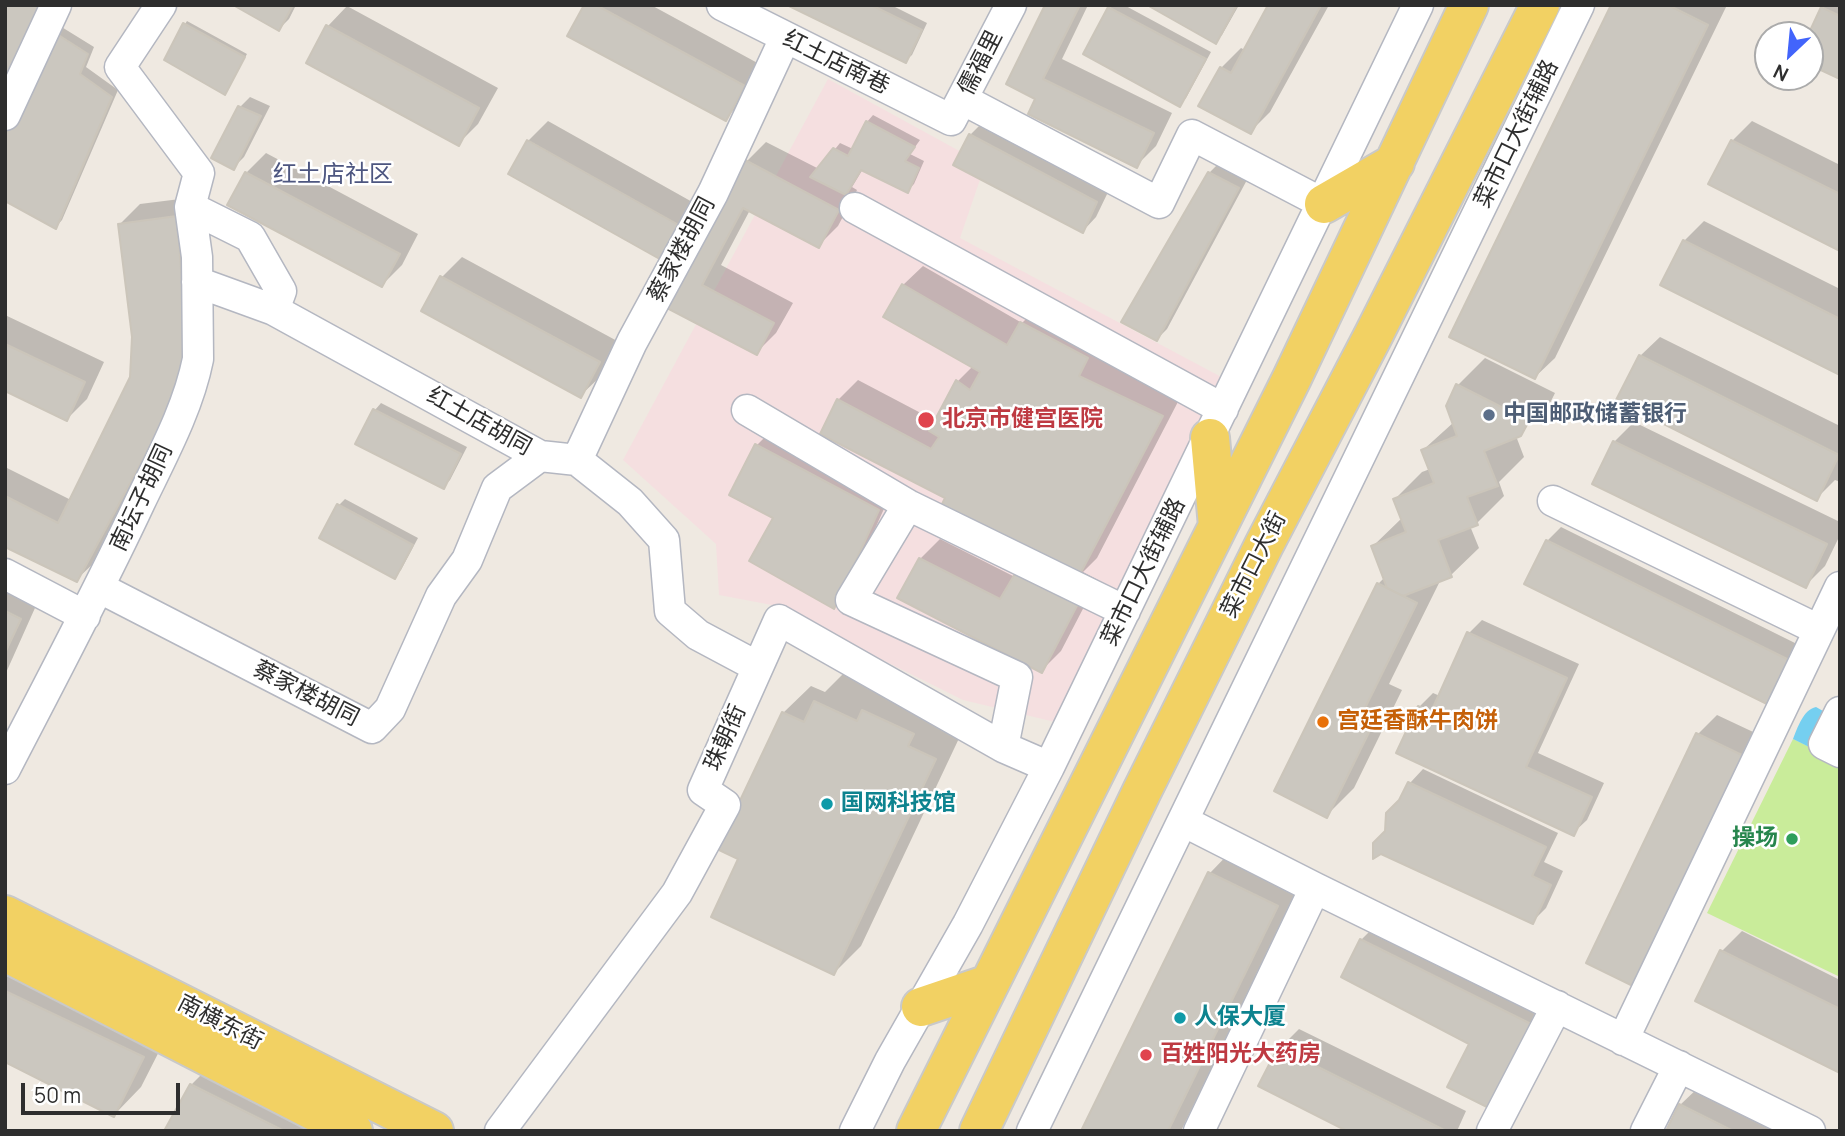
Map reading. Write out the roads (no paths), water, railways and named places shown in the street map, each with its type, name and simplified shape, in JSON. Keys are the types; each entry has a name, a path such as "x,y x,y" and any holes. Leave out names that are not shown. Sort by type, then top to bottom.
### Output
{"main road":[{"path":"916,1131 1218,526 1469,5"},
{"name":"菜市口大街","path":"979,1131 1258,557 1373,337 1540,5"},
{"path":"1324,204 1395,163"},
{"path":"1217,424 1218,526"},
{"name":"南横东街","path":"5,915 434,1131"},
{"name":"南横东街","path":"5,952 354,1131"},
{"path":"921,1007 989,984"}],"street":[{"path":"5,115 57,5"},
{"path":"161,5 120,67 199,173 190,207 250,237 281,291 274,310"},
{"name":"红土店南巷","path":"722,5 785,38 957,109 1159,203 1192,135 1324,204"},
{"name":"儒福里","path":"957,109 1010,5"},
{"name":"菜市口大街辅路","path":"855,1131 890,1061 968,925 1049,767 1324,204 1418,5"},
{"name":"菜市口大街辅路","path":"1032,1131 1579,5"},
{"name":"蔡家楼胡同","path":"577,460 632,342 713,193 785,38"},
{"name":"南坛子胡同","path":"5,769 100,588 169,442 195,374 198,359 197,257 190,207"},
{"path":"855,208 1217,424"},
{"name":"红土店胡同","path":"197,282 274,310 540,456 577,460"},
{"path":"747,410 908,505 1125,611"},
{"name":"蔡家楼胡同","path":"100,588 372,727 390,709 441,596 467,560 497,488 540,456"},
{"path":"577,460 630,502 664,540 670,611 698,635 758,667"},
{"path":"1553,501 1819,630"},
{"path":"908,505 851,600 1017,677 1003,747"},
{"path":"5,574 85,616"},
{"path":"1623,1040 1840,587"},
{"name":"珠朝街","path":"500,1131 677,893 725,805 703,790 779,620 1003,747 1049,767"},
{"path":"1840,712 1824,744 1840,752"},
{"path":"1183,821 1810,1131"},
{"path":"1199,1131 1315,888"},
{"path":"1492,1131 1557,1006"},
{"path":"1646,1131 1679,1066"}],"water":[{"path":"1816,707 1823,711 1826,717 1813,749 1793,739 1804,715"}],"place":[{"name":"中国邮政储蓄银行","path":"1489,415"},
{"name":"北京市健宫医院","path":"926,420"},
{"name":"宫廷香酥牛肉饼","path":"1323,722"},
{"name":"国网科技馆","path":"827,804"},
{"name":"操场","path":"1792,839"},
{"name":"人保大厦","path":"1180,1018"},
{"name":"百姓阳光大药房","path":"1146,1055"}],"district":[{"name":"红土店社区","path":"333,175"}]}
